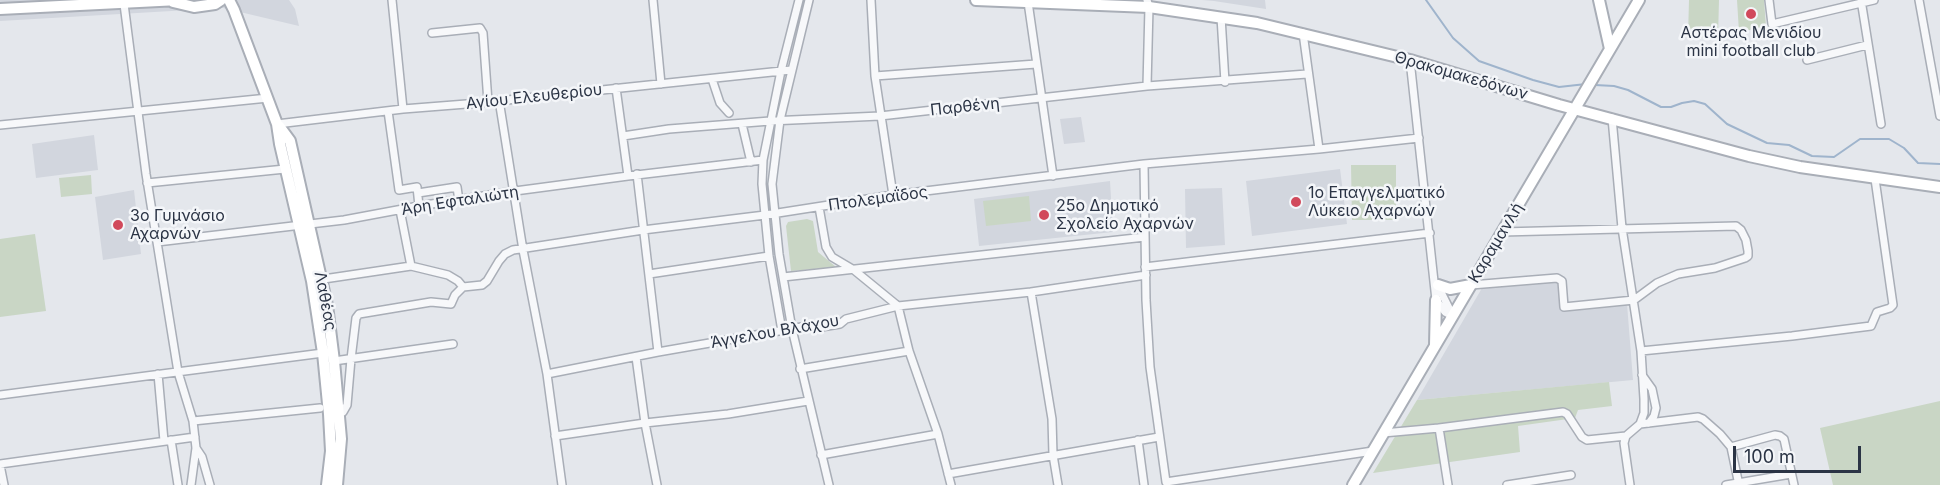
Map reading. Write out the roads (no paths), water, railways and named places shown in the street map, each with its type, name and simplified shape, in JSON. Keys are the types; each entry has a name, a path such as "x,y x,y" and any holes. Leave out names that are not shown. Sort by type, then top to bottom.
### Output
{"main road":[{"path":"0,9 176,1 194,7 215,4 221,0"},
{"name":"Λαθέας","path":"229,0 277,123 285,169 303,224 317,280 334,361 329,412 341,452 337,485"},
{"name":"Θρακομακεδόνων","path":"976,0 1148,3 1221,17 1303,33 1410,60 1575,109 1749,156 1800,167 1940,187"},
{"path":"1599,0 1610,49"},
{"name":"Καραμανλή","path":"1353,485 1639,0"},
{"name":"Λαθέας","path":"277,123 290,141 303,224"},
{"name":"Λαθέας","path":"317,280 331,451 327,485"},
{"path":"1436,282 1450,288 1471,285"},
{"path":"1435,347 1436,300"}],"street":[{"path":"393,0 403,109"},
{"path":"653,0 661,84"},
{"path":"782,331 769,256 762,184 763,160 781,71 799,0"},
{"path":"809,0 780,120 772,176 774,214 792,329 829,485"},
{"path":"871,0 875,76 893,195"},
{"path":"1769,0 1772,24 1861,1 1874,0"},
{"path":"1919,0 1939,116"},
{"path":"1861,1 1881,124"},
{"path":"1028,2 1053,176"},
{"path":"117,3 137,110 178,372 193,421 196,448 194,484"},
{"path":"1147,86 1148,3"},
{"path":"1221,17 1225,82"},
{"path":"432,33 480,28 483,33 488,102"},
{"path":"1303,33 1319,149"},
{"path":"1807,60 1867,45"},
{"path":"1410,60 1436,282 1436,300 1445,312 1453,316"},
{"path":"875,76 1036,64"},
{"name":"Αγίου Ελευθερίου","path":"277,123 791,70"},
{"name":"Παρθένη","path":"623,136 669,129 780,120 880,116 1147,86 1225,82 1307,74"},
{"path":"712,79 720,103 729,113"},
{"path":"616,88 628,176"},
{"path":"0,125 268,98"},
{"path":"499,100 523,250 547,374 562,485"},
{"path":"388,111 399,190 417,187 419,206"},
{"path":"1612,118 1622,228 1641,351 1644,413 1640,424 1626,436 1624,443 1630,485"},
{"path":"742,124 751,162"},
{"name":"Πτολεμαΐδος","path":"351,359 356,318 359,314 431,302 451,304 455,295 463,287 482,285 487,281 499,261 513,250 893,195 1144,164 1419,138"},
{"name":"Άρη Εφταλιώτη","path":"157,242 344,220 515,191 763,160"},
{"path":"1144,164 1150,367 1166,482 1373,451"},
{"path":"147,183 285,169"},
{"path":"637,174 658,352"},
{"path":"1641,351 1871,326 1877,312 1893,305 1875,179"},
{"path":"418,193 457,187 459,201"},
{"path":"819,207 831,257 854,270 898,306 909,351 938,434 951,485"},
{"path":"400,210 411,266"},
{"path":"1471,285 1557,278 1562,281 1564,307 1634,300 1657,283 1678,274 1715,268 1748,256 1746,240 1736,226 1502,232"},
{"path":"1146,267 1430,233"},
{"path":"783,277 1145,237"},
{"path":"649,274 769,256"},
{"path":"317,280 411,266 448,274 463,287"},
{"name":"Άγγελου Βλάχου","path":"547,374 813,325 821,327 840,324 846,319 898,306 1031,292 1146,275"},
{"path":"1436,282 1453,316"},
{"path":"1031,292 1052,419 1053,455 1058,485"},
{"path":"334,361 453,344"},
{"path":"800,369 909,351"},
{"path":"0,395 323,353"},
{"path":"636,357 645,423 657,485"},
{"path":"193,421 343,412 347,405 351,359"},
{"path":"158,374 168,441 178,485"},
{"path":"1642,375 1652,389 1656,408 1649,423"},
{"path":"555,436 728,414 808,401"},
{"path":"1383,433 1563,412 1567,414 1582,437 1587,440 1626,436"},
{"path":"1640,424 1698,417 1703,419 1731,447 1739,484"},
{"path":"1439,428 1448,485"},
{"path":"821,455 938,434"},
{"path":"1731,447 1774,435 1780,436 1784,439 1794,485"},
{"path":"4,485 0,464 195,437"},
{"path":"948,474 1159,437"},
{"path":"1138,440 1144,485"},
{"path":"196,448 202,457 210,485"},
{"path":"1507,485 1548,482 1571,474"},
{"path":"1726,485 1791,474"}],"waterway":[{"path":"1426,0 1453,38 1479,61 1559,87 1586,84"},
{"path":"1595,85 1614,86 1628,90 1661,107 1694,101 1705,104 1727,124 1767,143 1789,145 1812,156 1834,157 1860,139 1889,139 1904,148 1918,163 1940,164"}],"place":[{"name":"Αστέρας Μενιδίου mini football club","path":"1751,14"},
{"name":"1ο Επαγγελματικό Λύκειο Αχαρνών","path":"1296,202"},
{"name":"25ο Δημοτικό Σχολείο Αχαρνών","path":"1044,215"},
{"name":"3ο Γυμνάσιο Αχαρνών","path":"118,225"}]}
